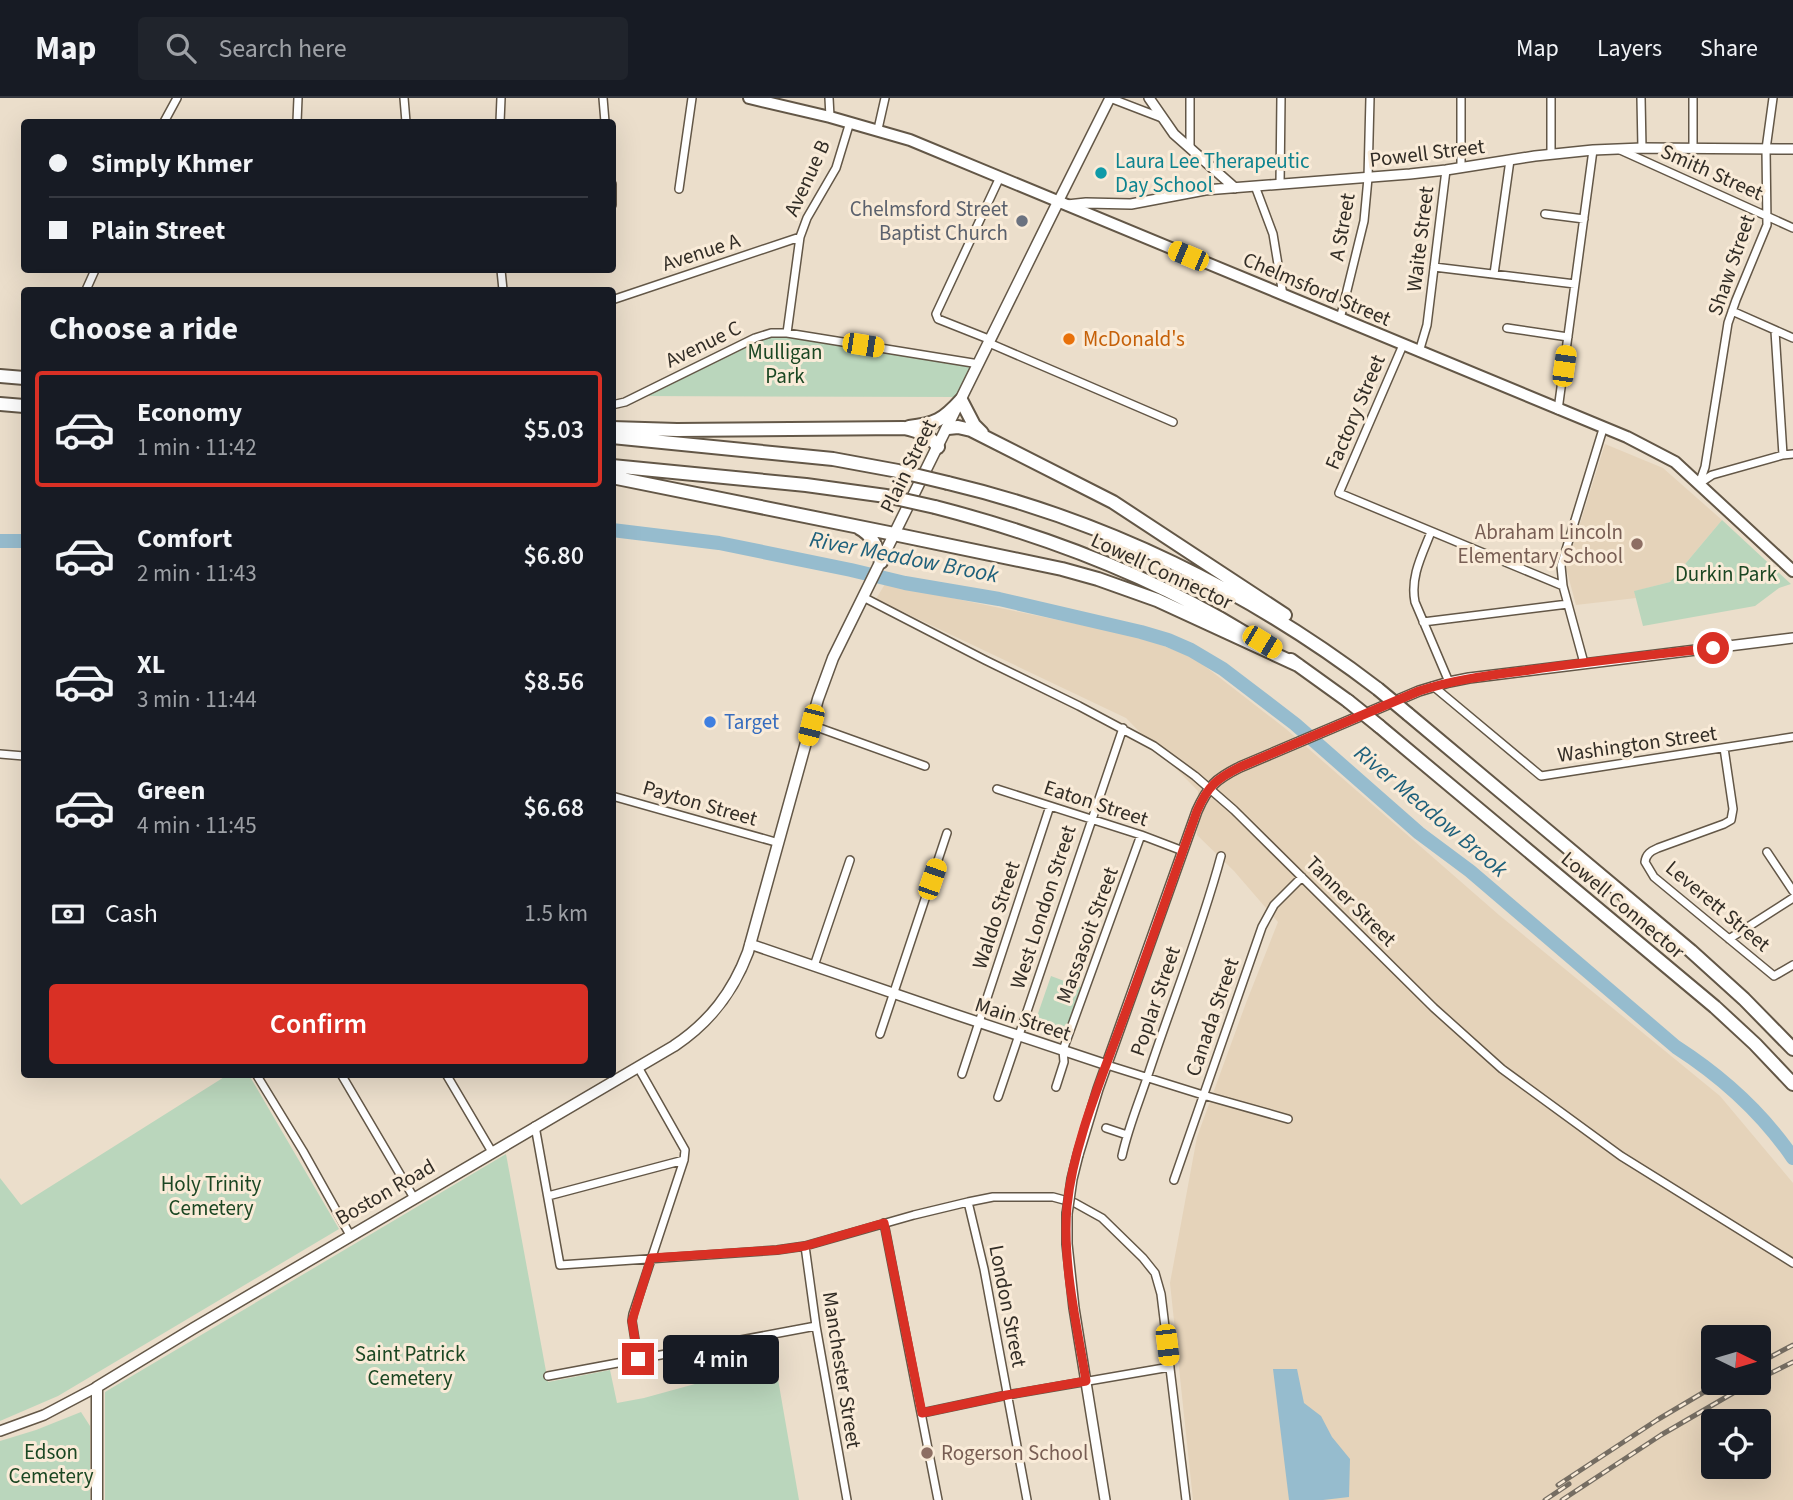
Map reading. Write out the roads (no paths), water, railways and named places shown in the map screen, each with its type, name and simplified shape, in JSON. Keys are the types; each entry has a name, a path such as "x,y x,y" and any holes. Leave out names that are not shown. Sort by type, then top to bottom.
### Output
{"highway":[{"path":"0,376 21,378"},
{"path":"616,428 904,428 942,419 961,400 974,425 988,438"},
{"path":"0,404 21,407"},
{"path":"948,428 963,427 988,438 1129,512 1300,626 1341,662"},
{"path":"904,428 922,433 938,447"},
{"name":"Lowell Connector","path":"616,437 819,458 898,471 948,483 1053,513 1113,536 1226,589 1303,635 1408,713 1691,951 1744,999 1793,1049"},
{"name":"Lowell Connector","path":"616,466 806,485 886,496 935,507 1023,532 1109,565 1221,619 1298,665 1379,726 1715,1007 1793,1084"},
{"path":"616,478 1062,569 1118,585 1157,600 1298,665"},
{"path":"859,528 871,536 881,562"}],"main road":[{"name":"Chelmsford Street","path":"753,98 910,140 1626,438 1667,457 1793,571"},
{"name":"Plain Street","path":"750,944 824,679 990,342 1063,204"},
{"name":"Boston Road","path":"97,1387 689,1036 712,1016 729,993 742,968 750,944"},
{"path":"97,1387 97,1500"}],"street":[{"path":"166,119 177,98"},
{"path":"298,98 298,119"},
{"path":"404,98 406,119"},
{"path":"500,119 501,98"},
{"path":"603,98 605,119"},
{"path":"679,189 692,98"},
{"path":"829,98 830,117"},
{"path":"878,130 885,98"},
{"path":"1110,98 1162,118"},
{"name":"Plain Street","path":"1063,204 1110,98"},
{"path":"1149,98 1174,134 1235,188"},
{"path":"1190,98 1190,148"},
{"path":"1280,184 1281,98"},
{"name":"A Street","path":"1340,319 1364,221 1370,98"},
{"path":"1461,98 1461,168"},
{"path":"1551,98 1551,154"},
{"path":"1641,98 1642,148"},
{"path":"1693,98 1693,148"},
{"name":"Shaw Street","path":"1699,484 1705,467 1725,335 1765,231 1768,216 1766,149 1773,98"},
{"name":"Avenue B","path":"788,333 800,237 807,218 836,168 850,122"},
{"name":"Smith Street","path":"1616,149 1793,228"},
{"name":"Powell Street","path":"1063,204 1132,204 1193,192 1446,170 1593,150 1793,149"},
{"path":"1558,410 1593,150"},
{"path":"1494,274 1510,160"},
{"name":"Waite Street","path":"1419,352 1427,325 1446,170"},
{"path":"1000,177 936,314 938,319 1173,422"},
{"path":"1255,186 1273,234 1283,295"},
{"path":"1545,214 1584,219"},
{"name":"Avenue A","path":"616,299 800,237"},
{"path":"1434,267 1575,284"},
{"path":"1732,311 1793,338"},
{"path":"1507,328 1568,337"},
{"path":"1775,331 1783,455"},
{"name":"Avenue C","path":"616,404 755,338 771,333 788,333 979,364"},
{"name":"Factory Street","path":"1402,345 1339,493 1431,532"},
{"path":"1584,663 1563,586 1561,566 1603,429"},
{"path":"1699,484 1712,475 1793,454"},
{"path":"1449,682 1415,602 1413,589 1416,570 1431,532 1563,586"},
{"name":"Tanner Street","path":"863,597 1123,729 1168,755 1209,787 1434,1008 1524,1086 1621,1156 1793,1263"},
{"path":"1423,622 1568,604"},
{"path":"1105,1500 1070,1276 1067,1214 1072,1179 1077,1155 1107,1065 1197,811 1209,787 1228,773 1433,686 1584,663 1793,638"},
{"name":"Washington Street","path":"1433,686 1541,776 1793,737"},
{"path":"811,725 925,766"},
{"name":"West London Street","path":"998,1097 1123,729"},
{"name":"Leverett Street","path":"1724,748 1731,820 1658,848 1650,852 1645,862 1654,877 1774,976 1793,965"},
{"path":"0,754 21,757"},
{"name":"Eaton Street","path":"997,789 1142,835 1183,851"},
{"name":"Payton Street","path":"616,797 779,843"},
{"name":"Waldo Street","path":"962,1074 1050,806"},
{"path":"880,1034 947,833"},
{"name":"Massasoit Street","path":"1056,1087 1064,1062 1063,1050 1142,835"},
{"path":"1767,852 1793,891"},
{"name":"Poplar Street","path":"1122,1156 1126,1135 1208,906 1222,856"},
{"path":"814,965 850,860"},
{"name":"Canada Street","path":"1174,1180 1262,927 1274,905 1302,877"},
{"path":"1729,939 1793,898"},
{"name":"Main Street","path":"750,944 1107,1065 1288,1119"},
{"path":"638,1067 685,1147 684,1160 632,1321 638,1359"},
{"path":"258,1078 350,1235"},
{"path":"343,1078 414,1198"},
{"path":"448,1078 492,1152"},
{"path":"535,1126 560,1265 744,1253 805,1246 884,1223 993,1197 1042,1196 1067,1200 1085,1207 1102,1218 1155,1273 1161,1294 1186,1500"},
{"path":"1106,1128 1126,1135"},
{"path":"548,1196 684,1160"},
{"name":"London Street","path":"968,1202 984,1269 1027,1500"},
{"path":"884,1223 938,1500"},
{"name":"Manchester Street","path":"805,1246 846,1500"},
{"path":"548,1376 816,1326"},
{"path":"922,1413 1007,1395 1170,1367"},
{"name":"Boston Road","path":"0,1431 44,1415 97,1387"}],"water":[{"path":"1273,1369 1297,1369 1304,1403 1321,1416 1332,1437 1350,1459 1349,1497 1289,1500"}],"waterway":[{"name":"River Meadow Brook","path":"616,530 719,543 905,583 999,599 1141,632 1191,650 1223,669 1295,724 1419,833 1470,871 1676,1047 1725,1083 1755,1111 1793,1158"},
{"name":"River Meadow Brook","path":"0,541 21,541"}],"railway":[{"path":"1771,1357 1793,1345"},
{"path":"1771,1373 1793,1362"},
{"path":"1558,1485 1701,1394"},
{"path":"1562,1500 1661,1435 1730,1395"},
{"path":"1545,1500 1569,1484"}],"place":[{"name":"Laura Lee Therapeutic Day School","path":"1101,173"},
{"name":"Chelmsford Street Baptist Church","path":"1022,221"},
{"name":"McDonald's","path":"1069,339"},
{"name":"Abraham Lincoln Elementary School","path":"1637,544"},
{"name":"Target","path":"710,722"},
{"name":"Rogerson School","path":"927,1453"}],"park label":[{"name":"Mulligan Park","path":"785,364"},
{"name":"Durkin Park","path":"1726,574"},
{"name":"Holy Trinity Cemetery","path":"211,1196"},
{"name":"Saint Patrick Cemetery","path":"410,1366"},
{"name":"Edson Cemetery","path":"51,1464"}]}
